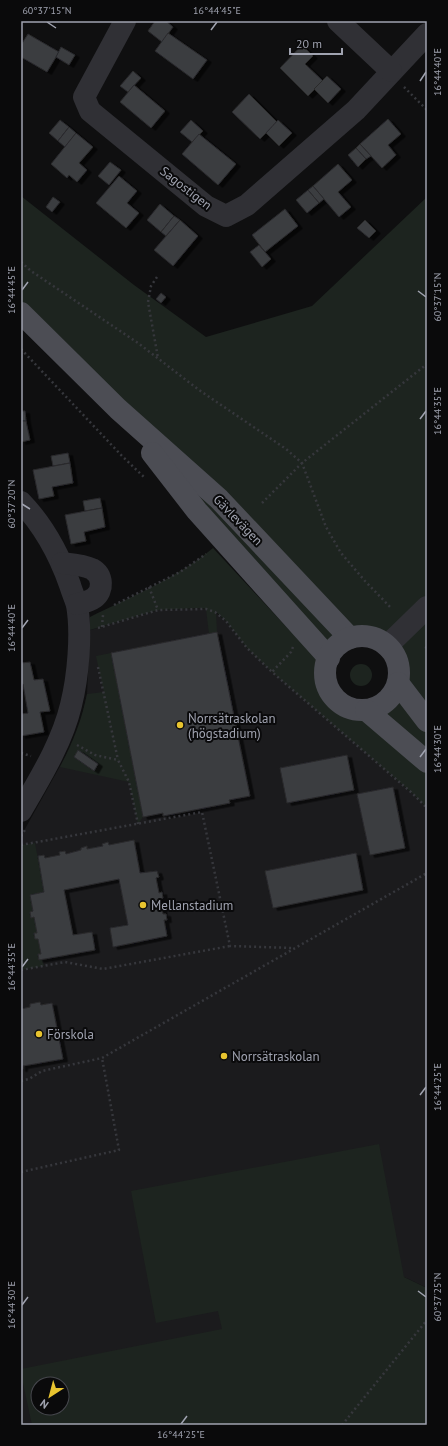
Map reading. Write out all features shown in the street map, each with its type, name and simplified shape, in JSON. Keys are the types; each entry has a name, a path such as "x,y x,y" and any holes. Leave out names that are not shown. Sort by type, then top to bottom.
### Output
{"main road":[{"name":"Gävlevägen","path":"21,313 118,409 219,499 350,638"},
{"name":"Gävlevägen","path":"118,409 197,511 329,658"},
{"path":"360,636 379,640 387,646 394,653 398,664 398,683 394,694 375,708 366,710 351,709 339,702 332,694 327,683 325,670 334,649 350,638 360,636"},
{"path":"398,683 427,721"},
{"path":"366,710 427,762"}],"street":[{"name":"Sagostigen","path":"125,21 84,97 90,111 206,206 226,216 247,205 350,115 427,34"},
{"path":"338,21 391,72"},
{"path":"21,502 38,523 62,562 83,617"},
{"path":"21,811 51,758 72,705 77,670 79,631 83,617 100,592 101,586 100,578 93,570 62,562"},
{"path":"387,646 427,607"}],"path":[{"path":"391,72 411,95 427,110"},
{"path":"21,262 31,271 138,343 199,390 286,449 302,463 326,527 342,553 365,581 392,609"},
{"path":"157,277 151,286 148,302 158,359"},
{"path":"21,349 122,456 147,480"},
{"path":"262,503 302,463 427,364"},
{"path":"109,608 180,572 206,554"},
{"path":"149,587 158,610"},
{"path":"83,617 102,627 158,610 206,609 215,612 226,621 247,648 272,672 427,808"},
{"path":"83,617 90,617 103,611 102,627"},
{"path":"272,672 291,652 295,644"},
{"path":"98,663 118,760 129,782 138,824"},
{"path":"73,743 95,755 118,760"},
{"path":"21,845 202,812 230,946"},
{"path":"21,1081 29,1080 42,1071 102,1058 427,873"},
{"path":"21,970 65,962 103,969 230,946 294,948"},
{"path":"21,1172 119,1150 102,1058"},
{"path":"342,1425 427,1320"}],"shaded area":[{"path":"21,196 134,285 206,337 312,306 427,197 427,808 412,793 272,672 247,648 226,621 216,612 217,632 209,634 206,609 201,608 158,610 90,630 90,617 169,577 199,559 213,548 292,633 118,409 21,313","holes":["360,636 378,640 390,650 397,662 398,676 395,689 387,701 374,708 358,710 341,704 333,696 326,680 329,656 340,644 353,638"]},
{"name":"Norrsätraskolan","path":"201,608 215,612 226,621 247,648 412,793 427,808 427,1288 404,1277 219,1311 241,1425 21,1425 21,836 73,743 81,720 87,694 90,630 158,610"},
{"path":"111,653 143,817 138,824 129,782 60,767 76,732 87,694 104,692 96,656"},
{"path":"361,664 369,667 372,675 369,683 361,686 353,683 350,675 353,667"},
{"path":"35,843 44,892 30,895 33,911 30,912 31,918 34,917 37,933 34,933 35,939 38,939 41,954 38,955 39,960 42,960 44,966 21,970 21,845"},
{"path":"379,1144 404,1277 427,1288 427,1425 32,1425 30,1416 70,1416 70,1376 30,1376 30,1416 21,1369 222,1329 218,1311 156,1323 131,1191"}],"building":[{"path":"155,21 166,21 173,27 162,42 148,31"},
{"path":"168,33 207,60 193,79 155,51"},
{"path":"28,34 59,52 47,72 21,57 21,45"},
{"path":"302,45 313,56 305,64 323,81 308,96 280,68"},
{"path":"61,47 75,55 69,65 56,57"},
{"path":"133,71 141,78 128,92 120,86"},
{"path":"327,76 341,89 328,103 314,89"},
{"path":"134,85 165,111 151,128 120,102"},
{"path":"249,94 277,122 260,139 232,112"},
{"path":"388,119 401,134 388,145 396,155 382,168 360,144"},
{"path":"60,120 69,127 58,141 49,133"},
{"path":"191,120 203,131 192,142 180,132"},
{"path":"278,120 292,133 279,146 266,133"},
{"path":"69,127 76,133 65,147 58,141"},
{"path":"76,133 93,147 79,163 87,170 77,182 69,175 67,178 51,164"},
{"path":"199,134 236,164 218,185 182,154"},
{"path":"360,144 371,156 366,159 356,148"},
{"path":"356,148 366,159 358,167 348,155"},
{"path":"110,162 121,170 109,185 98,176"},
{"path":"338,164 352,180 338,192 351,207 339,217 313,186"},
{"path":"119,176 137,191 127,203 139,213 126,228 96,203"},
{"path":"313,186 324,199 319,203 308,190"},
{"path":"308,190 319,203 307,213 296,200"},
{"path":"53,197 60,202 52,212 46,207"},
{"path":"160,204 174,216 161,232 147,220"},
{"path":"285,209 298,226 265,252 252,235"},
{"path":"174,216 180,220 166,236 161,232"},
{"path":"180,220 198,236 173,266 154,250"},
{"path":"365,220 376,231 369,238 357,228"},
{"path":"259,245 271,259 262,267 250,252"},
{"path":"161,293 166,297 161,303 156,299"},
{"path":"21,411 25,411 26,421 21,421"},
{"path":"21,421 26,421 30,440 21,442"},
{"path":"68,453 70,463 53,466 51,456"},
{"path":"70,463 73,483 52,487 54,496 39,499 33,470"},
{"path":"100,498 102,508 85,511 83,501"},
{"path":"102,508 105,527 84,532 86,541 71,544 65,515"},
{"name":"Norrsätraskolan (högstadium)","path":"217,632 250,796 229,800 230,803 163,816 163,813 143,817 111,653"},
{"path":"30,662 34,680 43,679 50,711 40,712 44,732 21,736 21,714 28,713 23,684 21,684 21,663"},
{"path":"78,750 98,764 94,771 74,757"},
{"path":"347,755 354,790 287,803 280,768"},
{"path":"393,787 405,848 370,855 357,794"},
{"name":"Mellanstadium","path":"134,840 140,873 157,871 159,877 156,878 159,893 162,892 163,898 160,899 163,914 166,914 167,920 164,920 167,936 113,947 110,928 128,925 119,879 64,890 73,935 92,932 95,950 39,960 38,954 41,954 38,939 35,939 34,933 37,933 34,917 31,918 30,912 33,911 30,895 44,892 38,856 44,855 45,858 60,855 59,852 65,851 66,854 81,850 81,848 87,846 87,849 103,846 102,844 108,842 109,845"},
{"path":"356,853 363,890 273,908 265,871"},
{"name":"Förskola","path":"40,1002 41,1005 52,1003 63,1059 23,1066 23,1069 21,1069 21,1009 30,1007 30,1004"}],"place":[{"name":"Norrsätraskolan (högstadium)","path":"180,725"},
{"name":"Mellanstadium","path":"143,905"},
{"name":"Förskola","path":"39,1034"},
{"name":"Norrsätraskolan","path":"224,1056"}]}
